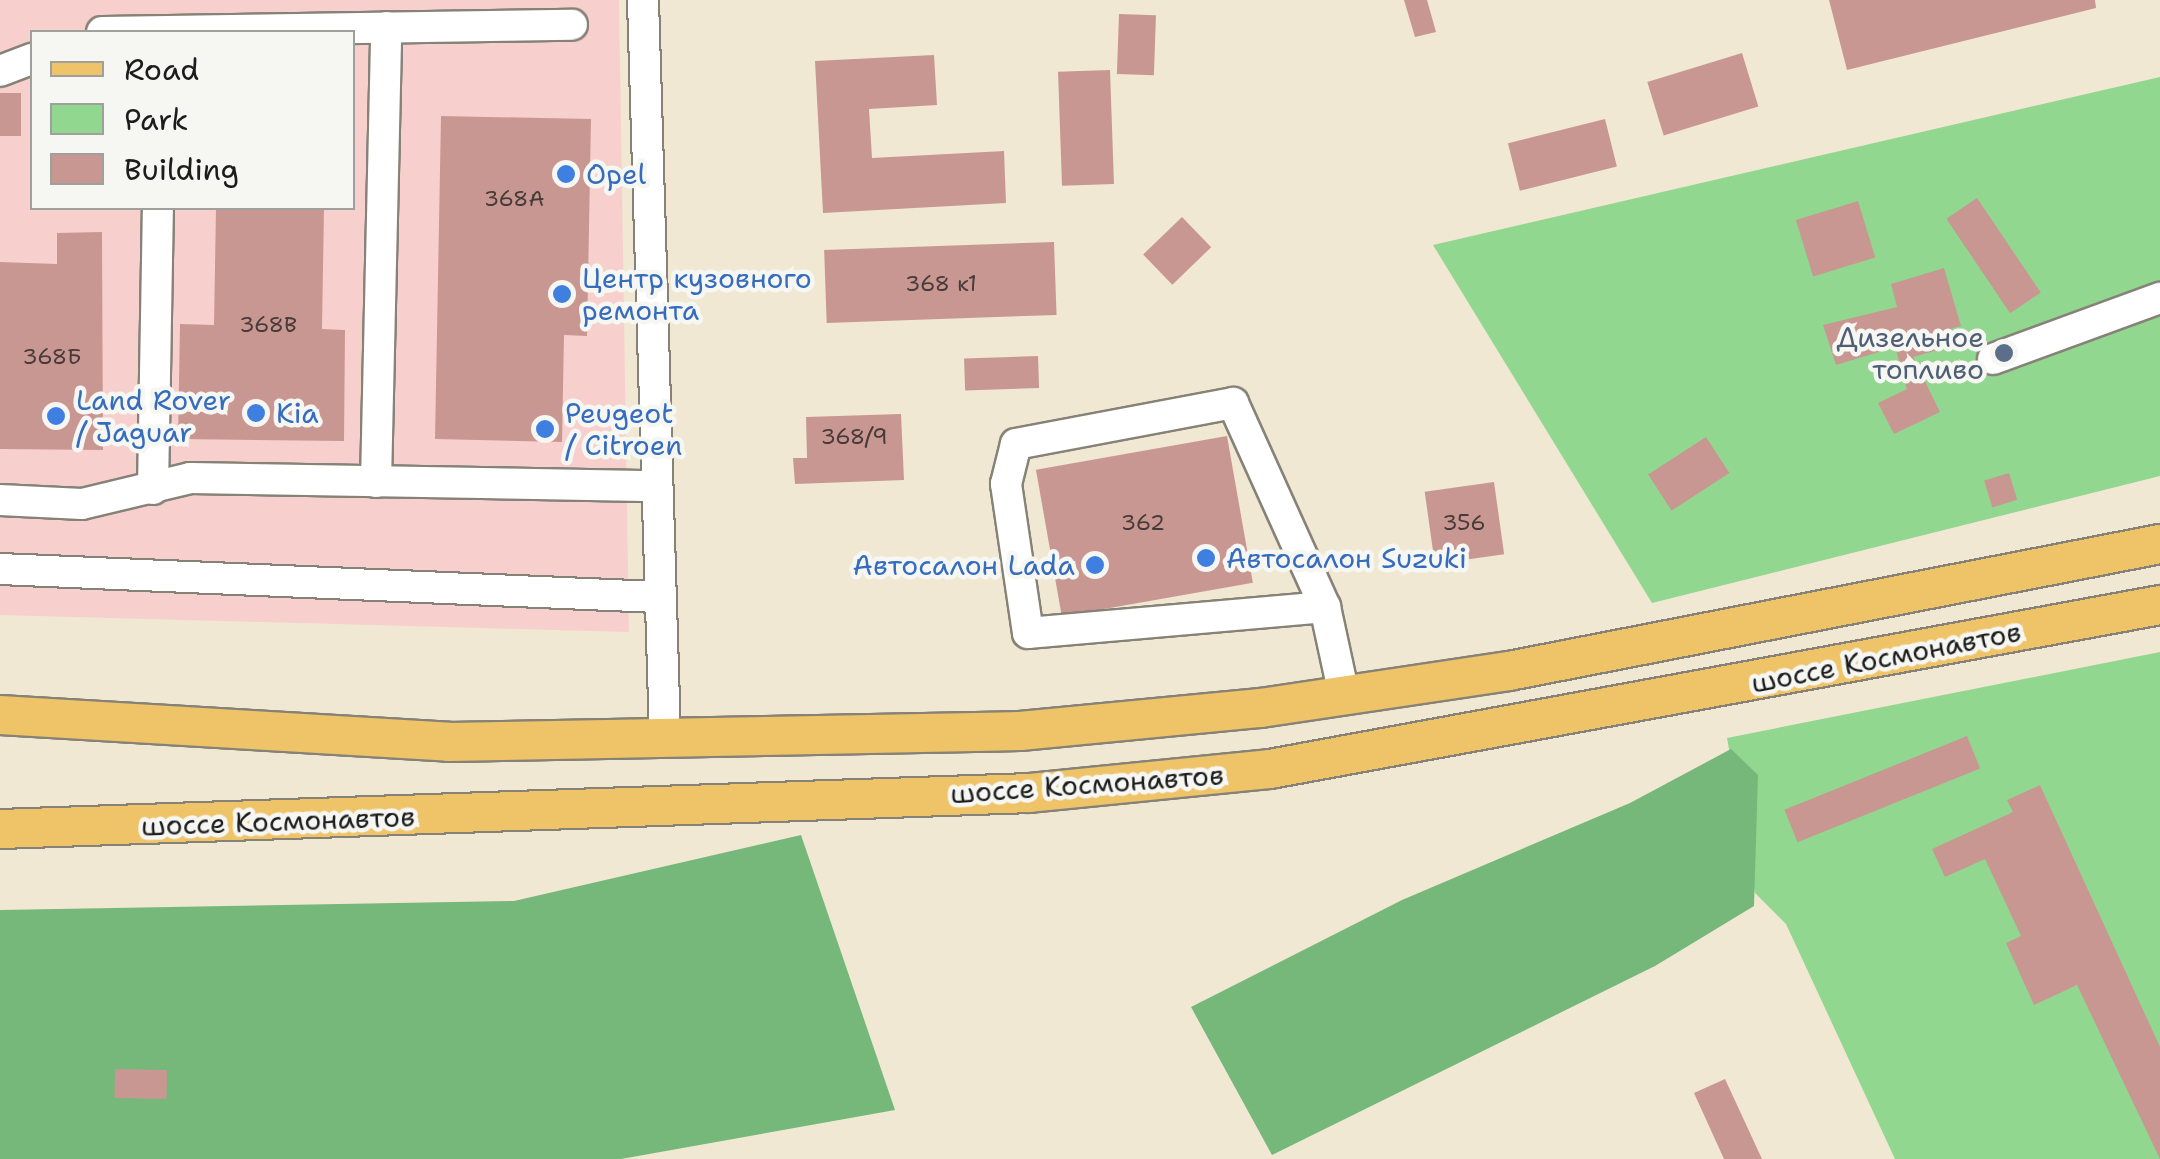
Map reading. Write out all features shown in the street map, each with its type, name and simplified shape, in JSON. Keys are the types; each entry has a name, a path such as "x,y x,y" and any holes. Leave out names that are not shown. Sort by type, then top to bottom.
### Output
{"main road":[{"name":"шоссе Космонавтов","path":"5,716 449,742 1020,731 1344,695 1509,670 2160,544"},
{"name":"шоссе Космонавтов","path":"4,828 1029,793 1270,769 2160,605"}],"street":[{"path":"643,0 657,596 665,739"},
{"path":"217,30 572,24"},
{"path":"376,482 386,27"},
{"path":"0,71 30,59"},
{"path":"153,489 158,210"},
{"path":"1993,359 2160,298"},
{"path":"1325,607 1028,633 1006,484 1016,444 1233,403 1325,607 1344,695"},
{"path":"0,500 82,504 190,478 657,486"},
{"path":"0,569 657,596"}],"shaded area":[{"path":"0,0 619,0 629,632 0,615"}],"green space":[{"path":"2160,77 2160,476 1652,603 1433,245"},
{"path":"2160,652 2160,1159 1895,1159 1786,924 1755,893 1727,738"},
{"path":"1731,749 1758,775 1754,906 1655,966 1272,1155 1191,1007 1402,900 1630,803"},
{"path":"801,835 895,1110 621,1159 0,1159 0,910 514,901"}],"building":[{"path":"1404,0 1427,0 1436,32 1415,37"},
{"path":"1829,0 2095,0 2096,8 1847,70"},
{"path":"1119,14 1156,15 1154,75 1117,74"},
{"path":"1742,53 1758,107 1664,135 1647,82"},
{"path":"934,55 937,105 869,109 872,158 1004,151 1006,203 823,213 815,61"},
{"path":"1110,70 1114,184 1062,186 1058,72"},
{"path":"0,93 21,93 21,136 0,136"},
{"path":"441,116 591,119 587,336 564,335 562,442 435,439"},
{"path":"1605,119 1617,167 1520,191 1508,143"},
{"path":"1977,198 2041,293 2010,313 1946,219"},
{"path":"1858,201 1875,257 1813,276 1796,220"},
{"path":"216,210 324,210 322,329 345,330 344,441 178,439 180,324 214,325"},
{"path":"1182,217 1211,247 1172,285 1143,255"},
{"path":"102,232 103,450 0,449 0,262 57,264 57,233"},
{"path":"1054,242 1057,315 827,323 824,250"},
{"path":"1944,268 1961,326 1943,331 1948,347 1913,357 1940,412 1894,434 1878,403 1907,389 1895,347 1836,365 1823,325 1897,307 1891,284"},
{"path":"1038,356 1039,388 965,391 964,359"},
{"path":"901,414 904,480 795,484 793,458 807,458 806,417"},
{"path":"1227,436 1253,583 1062,616 1036,470"},
{"path":"1706,437 1729,473 1672,511 1648,475"},
{"path":"2009,473 2017,500 1992,507 1984,481"},
{"path":"1494,482 1504,554 1435,564 1425,492"},
{"path":"1967,736 1980,768 1797,842 1784,810"},
{"path":"2040,785 2160,1047 2160,1159 2077,985 2034,1005 2006,943 2021,936 1985,859 1945,877 1932,849 2013,812 2007,800"},
{"path":"115,1069 167,1070 166,1099 114,1098"},
{"path":"1725,1079 1762,1159 1724,1159 1694,1093"}],"place":[{"name":"Opel","path":"566,174"},
{"name":"Центр кузовного ремонта","path":"562,294"},
{"name":"Дизельное топливо","path":"2004,353"},
{"name":"Kia","path":"256,413"},
{"name":"Land Rover / Jaguar","path":"56,416"},
{"name":"Peugeot / Citroen","path":"545,429"},
{"name":"Автосалон Suzuki","path":"1206,558"},
{"name":"Автосалон Lada","path":"1095,565"}]}
